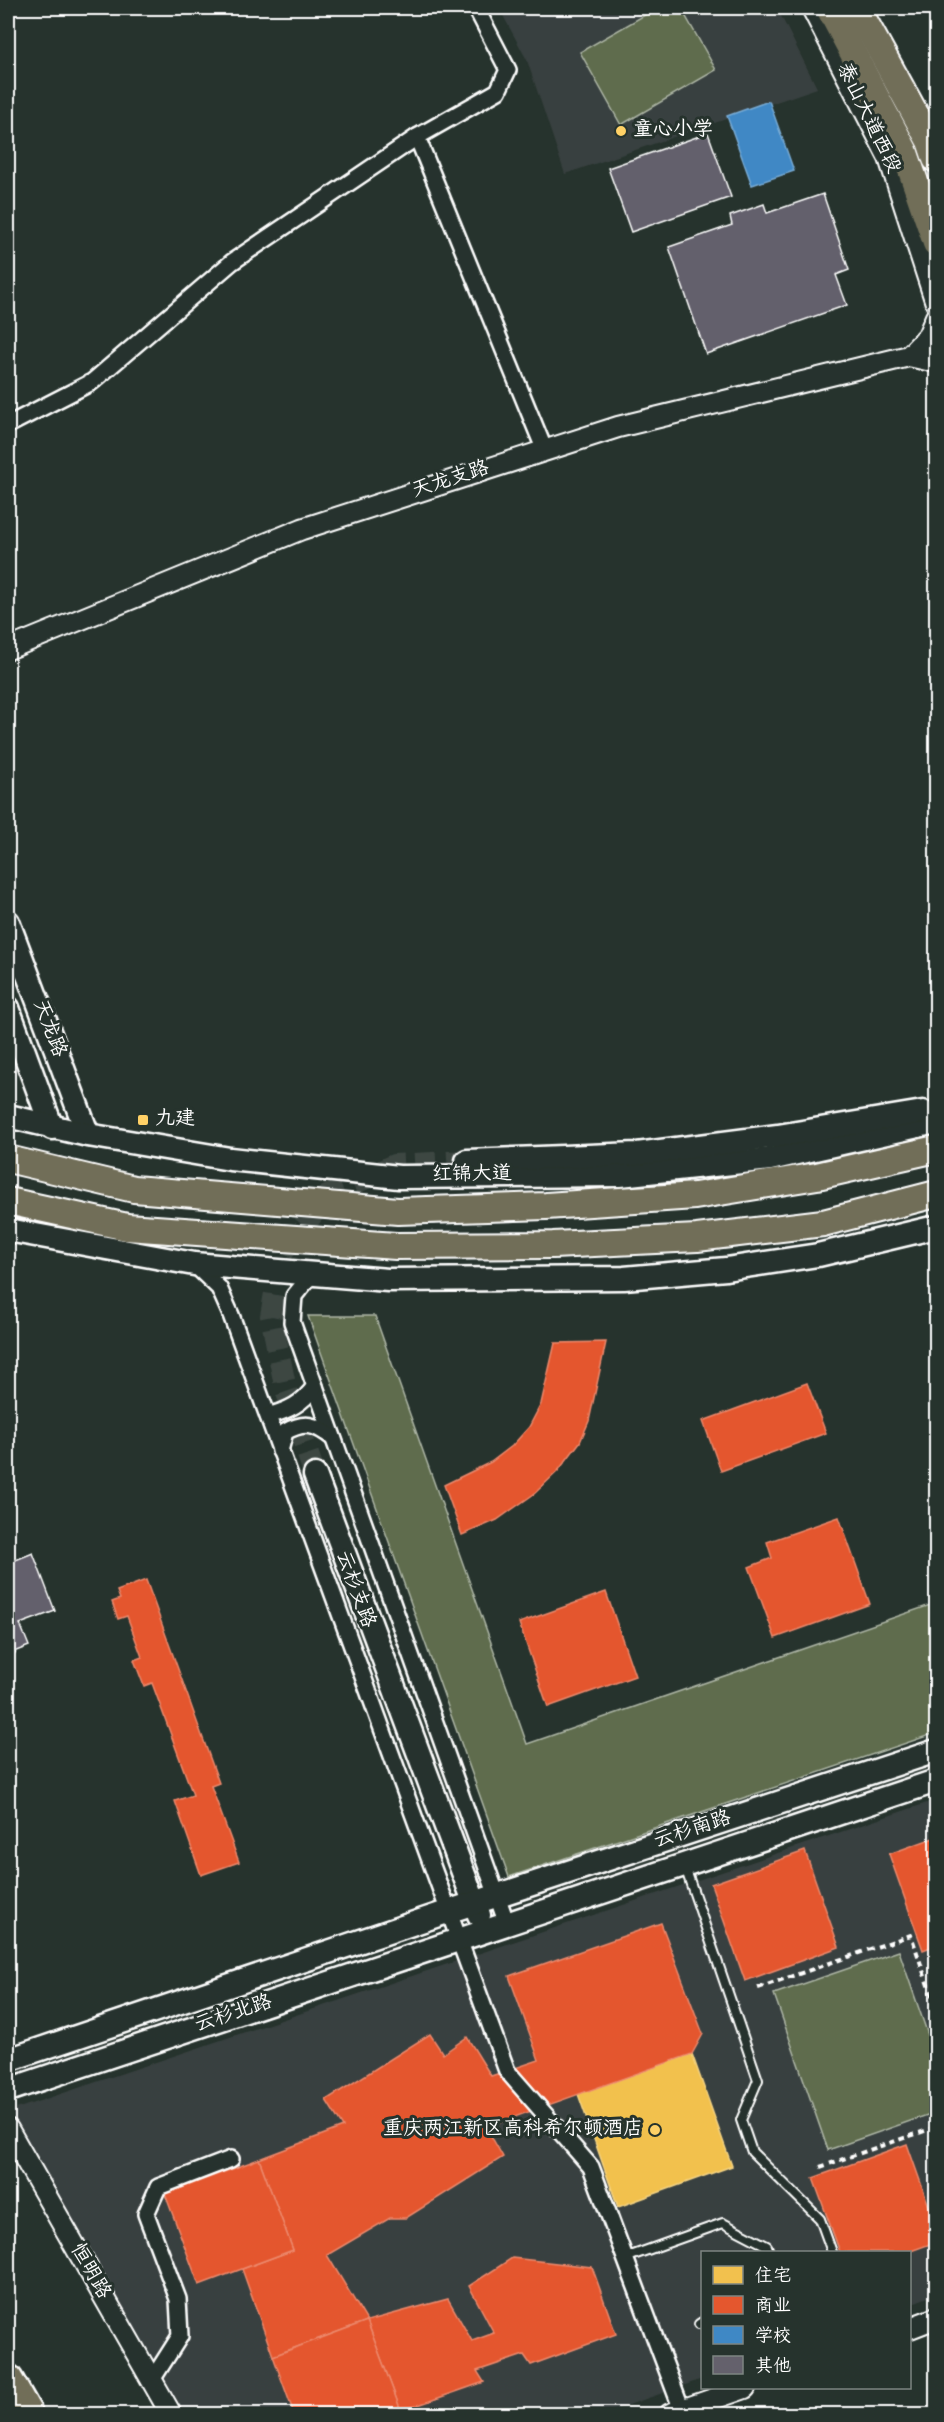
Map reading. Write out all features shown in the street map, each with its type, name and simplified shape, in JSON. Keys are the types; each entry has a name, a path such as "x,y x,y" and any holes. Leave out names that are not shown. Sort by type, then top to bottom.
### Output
{"highway":[{"path":"8,2379 28,2415"}],"main road":[{"name":"泰山大道西段","path":"829,8 904,150 936,243"},
{"path":"857,8 930,141 936,159"},
{"name":"天龙路","path":"8,922 88,1135"},
{"name":"天龙路","path":"8,1008 52,1128"},
{"path":"467,1161 637,1154 778,1136 918,1112 936,1112"},
{"name":"红锦大道","path":"8,1116 88,1135 230,1159 399,1177 620,1175 770,1159 936,1122"},
{"name":"红锦大道","path":"8,1159 134,1189 398,1211 546,1206 695,1196 817,1176 936,1149"},
{"path":"8,1201 127,1227 396,1246 553,1245 697,1238 823,1223 936,1194"},
{"path":"8,1230 128,1254 194,1264 388,1280 624,1278 726,1269 818,1255 936,1227"},
{"path":"315,1475 485,1931"},
{"name":"云杉南路","path":"450,1911 936,1751"},
{"name":"云杉南路","path":"460,1939 936,1780"},
{"name":"云杉北路","path":"8,2060 450,1911"},
{"name":"云杉北路","path":"8,2090 460,1939"}],"street":[{"path":"8,425 92,382 232,262 417,137 498,91 508,70 476,8"},
{"name":"泰山大道西段","path":"812,8 890,158 936,303"},
{"path":"417,137 544,451"},
{"path":"909,356 928,336 936,317"},
{"path":"909,356 936,362"},
{"name":"天龙支路","path":"8,649 302,529 618,427 909,356"},
{"name":"云杉支路","path":"194,1264 219,1288 268,1416 507,2071 591,2167 625,2258 676,2412"},
{"name":"云杉支路","path":"312,1274 294,1296 292,1322 507,1924"},
{"path":"268,1416 287,1411 304,1401 315,1386"},
{"path":"280,1451 285,1432 300,1424 316,1425 333,1438"},
{"name":"恒明路","path":"8,2129 171,2415"},
{"path":"152,2380 180,2336 178,2299 146,2214 158,2187 231,2159"},
{"path":"911,2327 936,2318"},
{"path":"676,2412 742,2389"}],"lane":[{"path":"684,1865 758,2080 741,2120 752,2152 820,2219 831,2251"},
{"path":"625,2258 723,2223 767,2246 768,2251"}],"path":[{"path":"758,1988 910,1935 936,2009"},
{"path":"820,2167 936,2127"}],"shaded area":[{"name":"童心小学","path":"499,8 777,8 817,88 565,174 527,60"},
{"path":"936,1800 936,2294 911,2304 911,2251 701,2251 701,2379 603,2414 185,2414 10,2111"}],"green space":[{"path":"657,8 681,8 716,70 621,125 580,52"},
{"path":"308,1316 375,1316 527,1744 936,1603 936,1733 509,1877"},
{"path":"899,1951 936,2058 936,2112 828,2150 774,1994"}],"building: 住宅":[{"name":"重庆两江新区高科希尔顿酒店","path":"692,2054 732,2166 618,2207 578,2094"}],"building: 商业":[{"path":"606,1342 589,1421 580,1442 558,1471 534,1494 497,1520 462,1535 444,1485 491,1462 512,1446 529,1427 541,1404 555,1343"},
{"path":"807,1383 826,1433 721,1471 703,1421"},
{"path":"839,1517 870,1604 775,1638 749,1567 772,1558 767,1542"},
{"path":"146,1580 219,1783 211,1786 239,1862 201,1875 175,1801 193,1795 152,1683 144,1686 134,1660 142,1657 127,1616 118,1619 112,1602 120,1599 117,1591"},
{"path":"606,1592 635,1676 548,1707 519,1623"},
{"path":"936,1837 936,1945 923,1950 889,1854"},
{"path":"805,1851 839,1947 745,1981 711,1884"},
{"path":"661,1923 703,2034 692,2054 486,2127 503,2157 406,2218 390,2218 327,2255 367,2321 273,2356 242,2269 293,2250 259,2159 343,2127 326,2100 430,2034 443,2054 467,2037 491,2076 539,2060 509,1976"},
{"path":"907,2144 936,2226 936,2242 911,2251 840,2251 813,2178"},
{"path":"259,2159 293,2250 199,2285 165,2194"},
{"path":"512,2258 592,2267 616,2334 531,2365 524,2355 477,2371 484,2382 401,2411 367,2321 448,2299 472,2341 494,2333 469,2286"},
{"path":"367,2321 401,2411 392,2414 294,2414 273,2356"}],"building: 学校":[{"path":"769,101 794,171 752,185 727,116"}],"building: 其他":[{"path":"708,133 731,197 631,232 608,168"},
{"path":"823,194 849,270 836,275 847,305 706,354 669,247 732,225 730,216 764,204 767,213"},
{"path":"33,1553 55,1611 20,1624 29,1646 16,1651 8,1665 8,1563"}],"tunnel":[{"path":"315,1475 286,1390 271,1316 282,1253 327,1196 394,1165 467,1161"}],"place":[{"name":"童心小学","path":"621,131"},
{"name":"九建","path":"143,1120"},
{"name":"重庆两江新区高科希尔顿酒店","path":"655,2130"}]}
